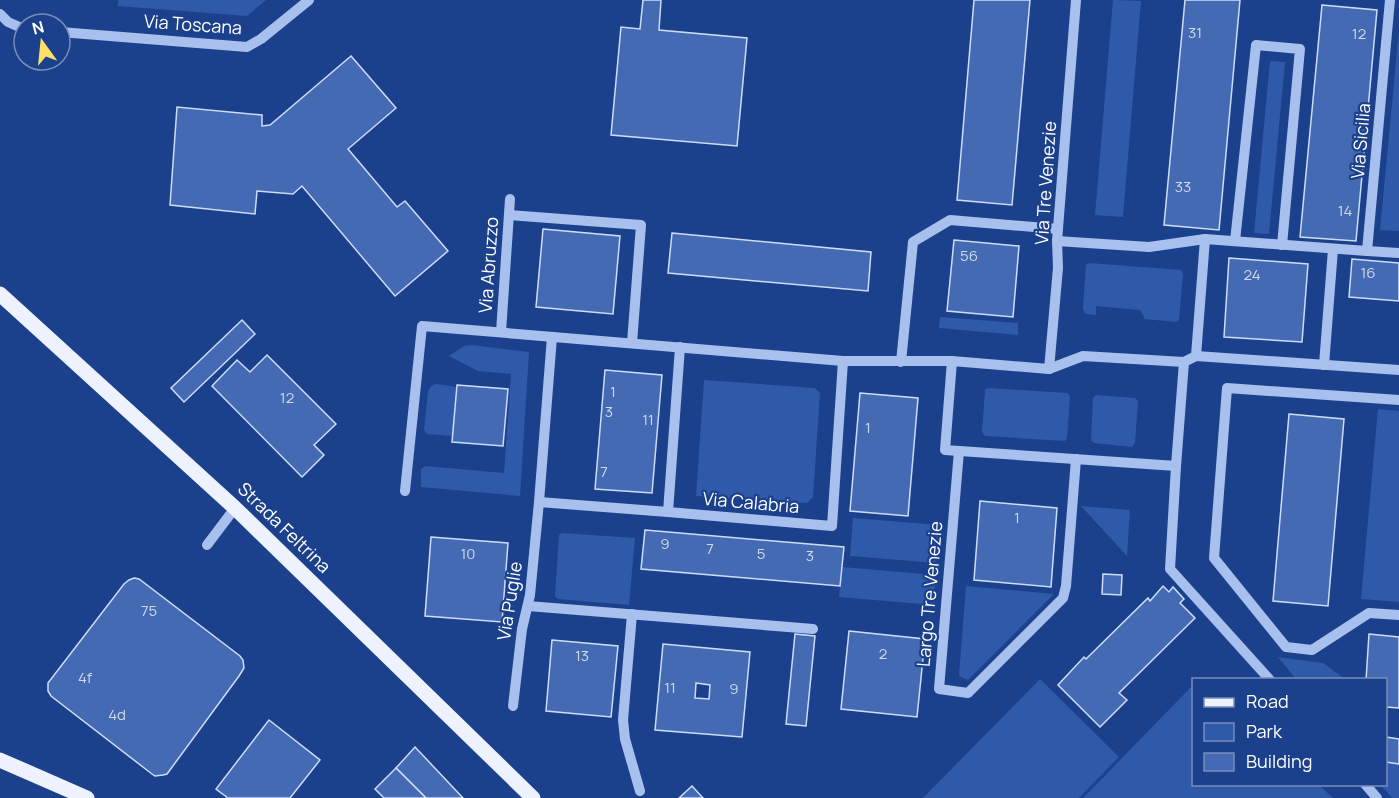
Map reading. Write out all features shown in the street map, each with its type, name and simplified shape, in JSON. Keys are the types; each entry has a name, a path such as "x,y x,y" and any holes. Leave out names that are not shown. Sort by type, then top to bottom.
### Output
{"main road":[{"name":"Strada Feltrina","path":"0,294 235,508 533,798"},
{"path":"0,760 63,793 87,798"}],"street":[{"name":"Via Toscana","path":"72,33 248,47 309,0"},
{"name":"Via Tre Venezie","path":"1049,369 1076,0"},
{"name":"Via Sicilia","path":"1367,251 1390,0"},
{"path":"0,14 12,24"},
{"path":"1235,241 1256,45 1300,49 1282,245"},
{"name":"Via Abruzzo","path":"501,332 510,199"},
{"path":"509,215 641,225 632,343"},
{"path":"901,362 913,242 950,220 1058,229"},
{"path":"1057,241 1149,247 1205,239 1399,253"},
{"path":"1196,356 1205,239"},
{"path":"1324,365 1333,249"},
{"path":"405,491 422,326 843,361 952,361 1049,369 1083,356 1184,362 1196,356 1399,370"},
{"name":"Via Puglie","path":"513,706 522,629 530,596 552,337"},
{"path":"539,502 668,512 681,347"},
{"name":"Via Calabria","path":"668,512 832,526 843,361"},
{"path":"952,361 945,450 1176,466"},
{"path":"1184,362 1170,569 1268,678"},
{"path":"1399,400 1227,388 1214,558 1286,647 1312,650 1369,613 1399,615"},
{"name":"Largo Tre Venezie","path":"959,451 939,689 968,693 1063,597 1066,586 1076,459"},
{"path":"207,545 235,508"},
{"path":"528,606 813,629"},
{"path":"633,614 623,720 625,739 640,791"},
{"path":"1367,786 1377,798"}],"green space":[{"path":"118,0 266,0 247,16 118,6"},
{"path":"1113,0 1141,1 1123,217 1095,215"},
{"path":"1399,30 1399,231 1380,230"},
{"path":"1270,61 1285,62 1269,234 1254,233"},
{"path":"1089,263 1181,270 1183,274 1179,320 1176,322 1145,319 1140,310 1096,306 1096,315 1085,314 1083,308 1086,265"},
{"path":"940,317 1018,323 1018,335 939,328"},
{"path":"464,346 529,352 520,496 421,487 421,469 425,466 504,473 511,374 478,371 449,356"},
{"path":"704,380 815,388 820,393 813,497 807,503 696,496"},
{"path":"436,384 456,387 453,436 427,434 424,430 428,392 431,386"},
{"path":"988,388 1067,393 1070,396 1067,438 1065,441 985,436 982,432 985,390"},
{"path":"1096,395 1135,398 1138,401 1135,443 1132,447 1094,443 1091,440 1093,398"},
{"path":"1378,409 1399,411 1399,602 1361,599"},
{"path":"1081,506 1130,510 1127,556"},
{"path":"853,518 939,525 936,563 850,556"},
{"path":"562,533 635,538 629,605 558,599 555,596 559,535"},
{"path":"842,567 936,575 933,605 839,597"},
{"path":"966,586 1054,594 968,680 959,676"},
{"path":"1278,657 1323,663 1342,677 1342,678 1295,678"},
{"path":"1040,679 1119,757 1079,798 923,798"},
{"path":"1192,686 1192,786 1320,786 1333,798 1083,798"},
{"path":"1387,762 1399,764 1399,798 1392,798 1382,786 1387,786"}],"building":[{"path":"643,0 661,0 659,30 747,38 737,146 611,135 621,27 640,29"},
{"path":"974,0 1030,0 1012,205 957,200"},
{"path":"1185,0 1240,0 1219,230 1164,225"},
{"path":"1322,5 1377,10 1356,241 1300,237"},
{"path":"351,56 396,108 348,149 397,207 405,201 448,251 395,296 302,186 293,194 257,191 255,214 170,205 177,107 262,115 262,126 270,125"},
{"path":"543,229 620,236 613,314 536,307"},
{"path":"672,233 871,252 868,291 668,273"},
{"path":"954,240 1019,246 1013,317 947,311"},
{"path":"1229,258 1308,264 1302,342 1224,337"},
{"path":"1352,259 1399,263 1399,301 1349,297"},
{"path":"242,320 255,334 184,402 171,388"},
{"path":"267,355 336,424 314,445 324,455 302,477 212,386 237,360 250,372"},
{"path":"605,370 662,375 652,493 595,489"},
{"path":"457,385 508,389 503,446 452,442"},
{"path":"860,393 918,398 908,516 850,511"},
{"path":"1289,414 1344,419 1328,606 1273,601"},
{"path":"980,501 1057,508 1051,587 974,580"},
{"path":"645,530 844,547 840,586 641,569"},
{"path":"431,537 508,543 502,622 425,616"},
{"path":"1103,574 1122,575 1121,595 1102,594"},
{"path":"134,578 139,579 243,660 244,668 239,676 167,774 163,775 152,774 51,696 48,691 48,683 124,584"},
{"path":"1163,586 1169,592 1173,587 1184,599 1180,603 1195,618 1119,693 1127,700 1100,727 1058,685 1084,657 1086,659 1148,598 1150,601"},
{"path":"849,631 925,639 917,717 841,709"},
{"path":"795,634 815,636 806,726 786,724"},
{"path":"1369,634 1399,637 1399,708 1387,707 1387,678 1366,678"},
{"path":"552,640 618,646 611,717 546,711"},
{"path":"663,644 750,652 742,737 655,730","holes":["696,683 710,685 709,699 695,698"]},
{"path":"269,720 320,760 290,798 228,798 216,789"},
{"path":"1387,737 1399,739 1399,764 1387,762"},
{"path":"415,747 463,798 426,798 396,768"},
{"path":"396,768 426,798 384,798 375,789"},
{"path":"692,786 703,798 679,798"}]}
